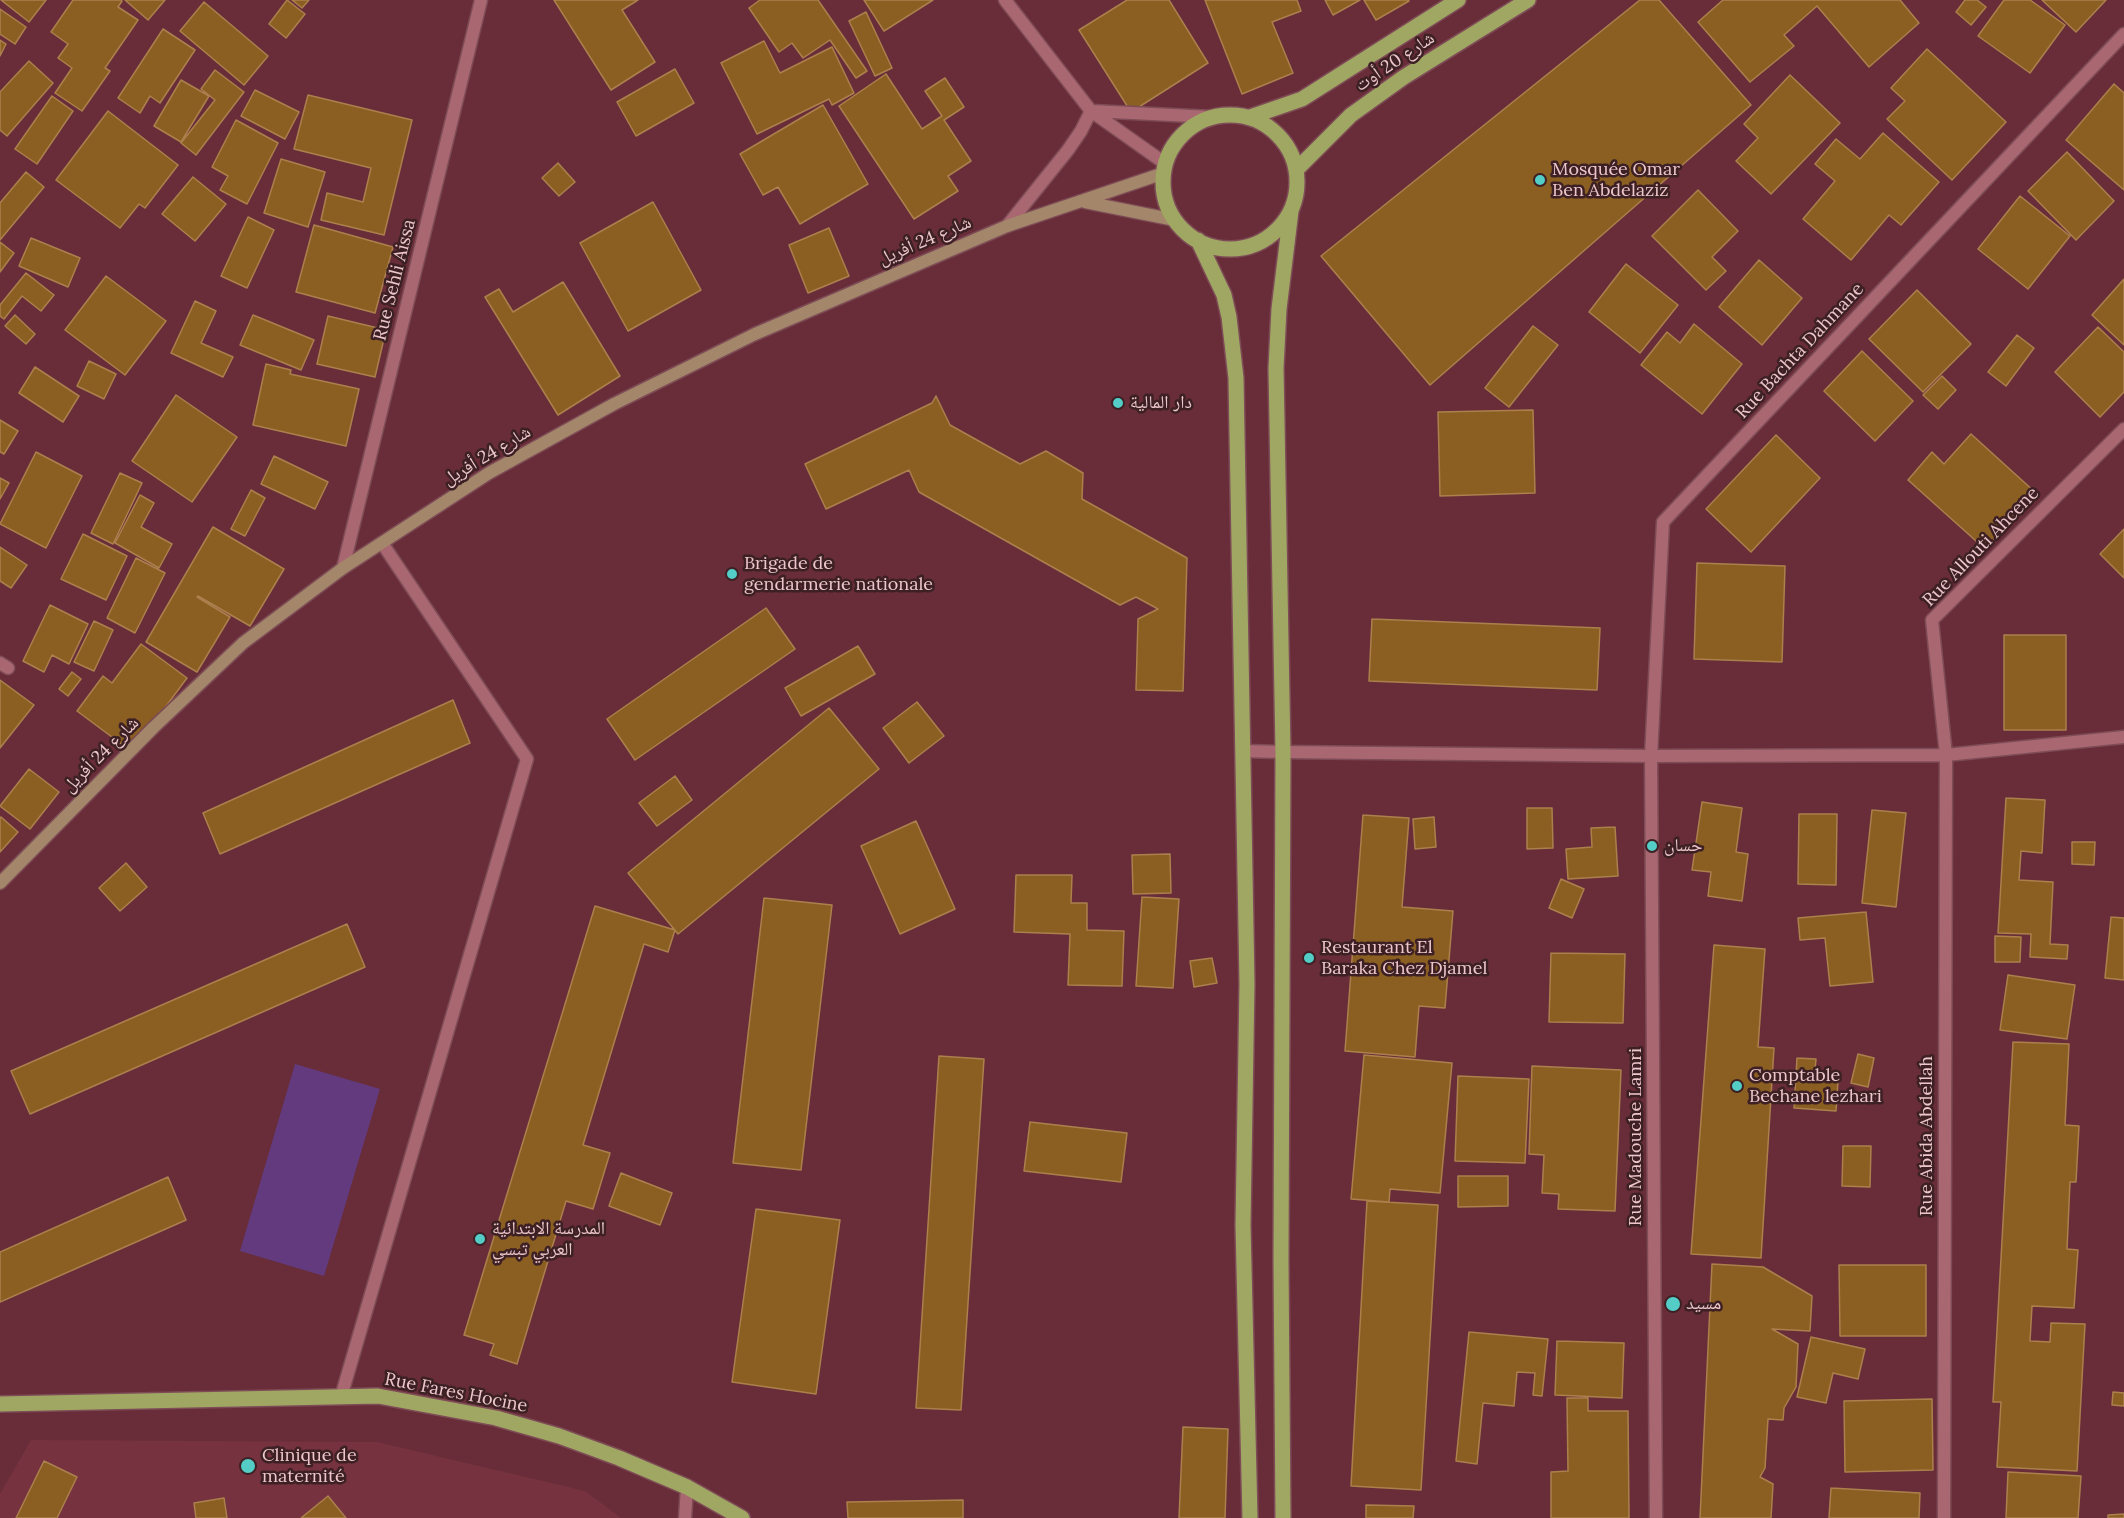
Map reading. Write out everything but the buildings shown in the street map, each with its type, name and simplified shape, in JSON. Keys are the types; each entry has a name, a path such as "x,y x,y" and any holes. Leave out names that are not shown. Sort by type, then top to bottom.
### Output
{"main road":[{"name":"شارع 20 أوت","path":"1250,117 1302,99 1458,0"},
{"name":"شارع 20 أوت","path":"1296,170 1351,115 1386,90 1528,0"},
{"path":"1225,114 1250,117 1267,125 1281,137 1291,152 1296,170 1297,191 1285,221 1270,236 1250,246 1218,248 1198,240 1175,220 1164,193 1165,169 1176,143 1192,127 1212,117 1225,114"},
{"name":"شارع 24 أفريل","path":"0,883 154,727 243,643 343,568 489,473 614,404 755,334 1007,226 1084,201 1165,169"},
{"path":"1084,201 1175,220"},
{"path":"1283,1518 1281,1260 1283,752 1276,368 1279,309 1290,211"},
{"path":"1198,240 1224,295 1229,316 1236,378 1247,984 1243,1225 1250,1518"},
{"name":"Rue Fares Hocine","path":"0,1404 378,1396 496,1418 559,1436 687,1487 742,1518"}],"street":[{"name":"Rue Sehli Aissa","path":"343,568 481,0"},
{"path":"1005,0 1090,111 1165,169"},
{"name":"Rue Bachta Dahmane","path":"1651,756 1663,522 2124,34"},
{"path":"1090,111 1212,117"},
{"path":"1007,226 1068,150 1081,131 1090,111"},
{"name":"Rue Allouti Ahcene","path":"1946,755 1932,620 2124,429"},
{"path":"341,1397 527,759 382,543"},
{"path":"1242,752 1651,756 1946,755 2124,738"},
{"name":"Rue Abida Abdellah","path":"1944,1518 1946,755"},
{"name":"Rue Madouche Lamri","path":"1651,756 1656,1518"},
{"path":"685,1518 687,1487"}],"shaded area":[{"path":"295,1064 380,1089 324,1276 240,1251"},
{"name":"Clinique de maternité","path":"31,1440 377,1442 585,1491 621,1518 0,1518 0,1494"}],"place":[{"name":"Mosquée Omar Ben Abdelaziz","path":"1540,180"},
{"name":"دار المالية","path":"1118,403"},
{"name":"Brigade de gendarmerie nationale","path":"732,574"},
{"name":"حسان","path":"1652,846"},
{"name":"Restaurant El Baraka Chez Djamel","path":"1309,958"},
{"name":"Comptable Bechane lezhari","path":"1737,1086"},
{"name":"المدرسة الابتدائية العربي تبسي","path":"480,1239"},
{"name":"مسيد","path":"1673,1304"},
{"name":"Clinique de maternité","path":"248,1466"}]}
